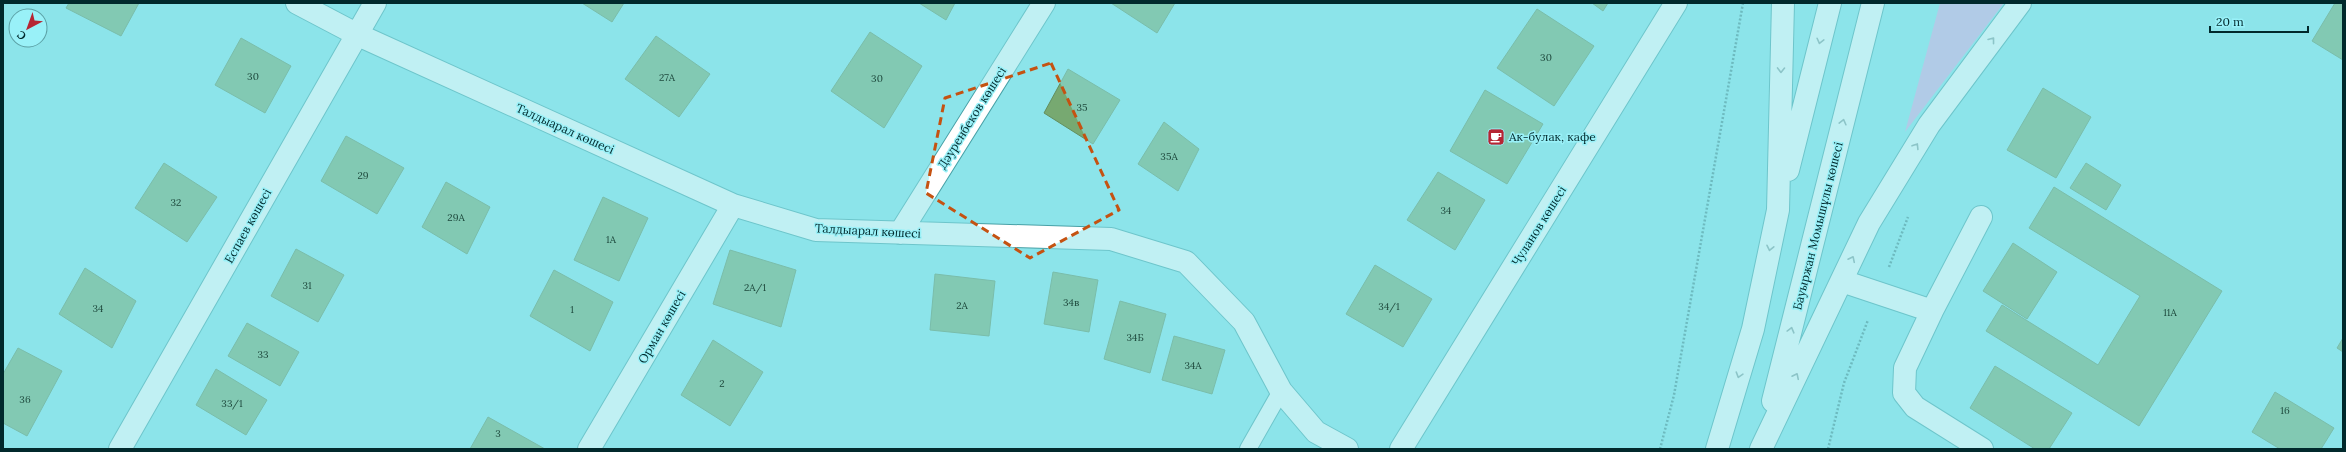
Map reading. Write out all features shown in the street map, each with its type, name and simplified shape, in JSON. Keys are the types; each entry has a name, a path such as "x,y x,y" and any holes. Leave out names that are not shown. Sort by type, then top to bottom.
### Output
{"street":[{"name":"Талдыарал көшесі","path":"297,3 356,34 733,205 816,230 1111,239 1186,262 1244,322 1281,391 1316,432 1347,449"},
{"name":"Еспаев көшесі","path":"120,449 174,359 356,34 375,3"},
{"name":"Дәуренбеков көшесі","path":"900,233 1044,3"},
{"name":"Чуланов көшесі","path":"1401,449 1676,3"},
{"path":"1778,210 1783,3"},
{"path":"1715,444 1753,328 1778,210 1830,3"},
{"name":"Бауыржан Момышұлы көшесі","path":"1761,449 1873,3"},
{"path":"1761,449 1870,223 1929,125 2020,3"},
{"name":"Орман көшесі","path":"589,449 733,205"},
{"path":"1981,217 1932,311 1905,368 1904,393 1916,407 1982,449"},
{"path":"1842,281 1932,311"}],"lane":[{"path":"1248,449 1281,391"}],"path":[{"path":"1660,449 1674,395 1743,3"},
{"path":"1828,449 1844,382 1910,211"}],"highlighted area":[{"path":"1051,63 1119,210 1030,258 926,193 945,98"}],"shaded area":[{"path":"1940,3 2004,3 1905,132"}],"building":[{"path":"69,3 139,3 121,36 66,8"},
{"path":"582,3 624,3 612,22"},
{"path":"919,3 955,3 946,20"},
{"path":"1111,3 1175,3 1157,33"},
{"path":"1592,3 1608,3 1603,11"},
{"path":"2335,3 2343,3 2343,60 2312,41"},
{"path":"1537,9 1594,46 1554,106 1497,68"},
{"path":"870,32 922,66 884,128 831,91"},
{"path":"656,36 710,74 679,117 625,79"},
{"path":"241,38 291,66 265,113 215,85"},
{"path":"1068,69 1120,100 1093,144 1044,113"},
{"path":"2043,88 2091,117 2056,178 2007,150"},
{"name":"Ак-булак, кафе","path":"1485,90 1543,124 1507,184 1450,151"},
{"path":"1164,122 1199,149 1178,191 1138,164"},
{"path":"346,136 404,168 377,214 321,181"},
{"path":"164,163 217,197 187,242 135,208"},
{"path":"2086,163 2121,185 2106,210 2070,188"},
{"path":"1438,172 1485,200 1455,250 1407,220"},
{"path":"446,182 490,207 467,254 422,227"},
{"path":"2054,187 2222,291 2139,426 1986,331 2002,305 2098,365 2140,296 2029,228"},
{"path":"603,197 648,218 619,281 574,260"},
{"path":"2013,243 2057,272 2027,319 1983,291"},
{"path":"296,249 344,275 318,322 271,296"},
{"path":"730,250 796,270 781,327 713,304"},
{"path":"1375,265 1432,299 1403,347 1346,314"},
{"path":"85,268 136,301 112,348 59,314"},
{"path":"554,270 613,302 590,351 530,316"},
{"path":"1053,272 1098,280 1089,332 1044,324"},
{"path":"935,274 995,281 989,336 930,330"},
{"path":"1120,301 1166,314 1150,373 1104,359"},
{"path":"247,323 299,352 280,386 228,356"},
{"path":"1174,336 1225,350 1212,394 1162,380"},
{"path":"2343,338 2343,352 2337,348"},
{"path":"713,340 763,372 730,426 681,395"},
{"path":"18,348 62,371 27,436 3,423 3,374"},
{"path":"1995,366 2072,413 2049,449 2035,449 1970,408"},
{"path":"216,369 267,400 246,435 196,405"},
{"path":"2275,392 2334,428 2321,449 2280,449 2252,432"},
{"path":"488,417 545,449 470,449"}],"place":[{"name":"Ак-булак, кафе","path":"1496,137"}]}
